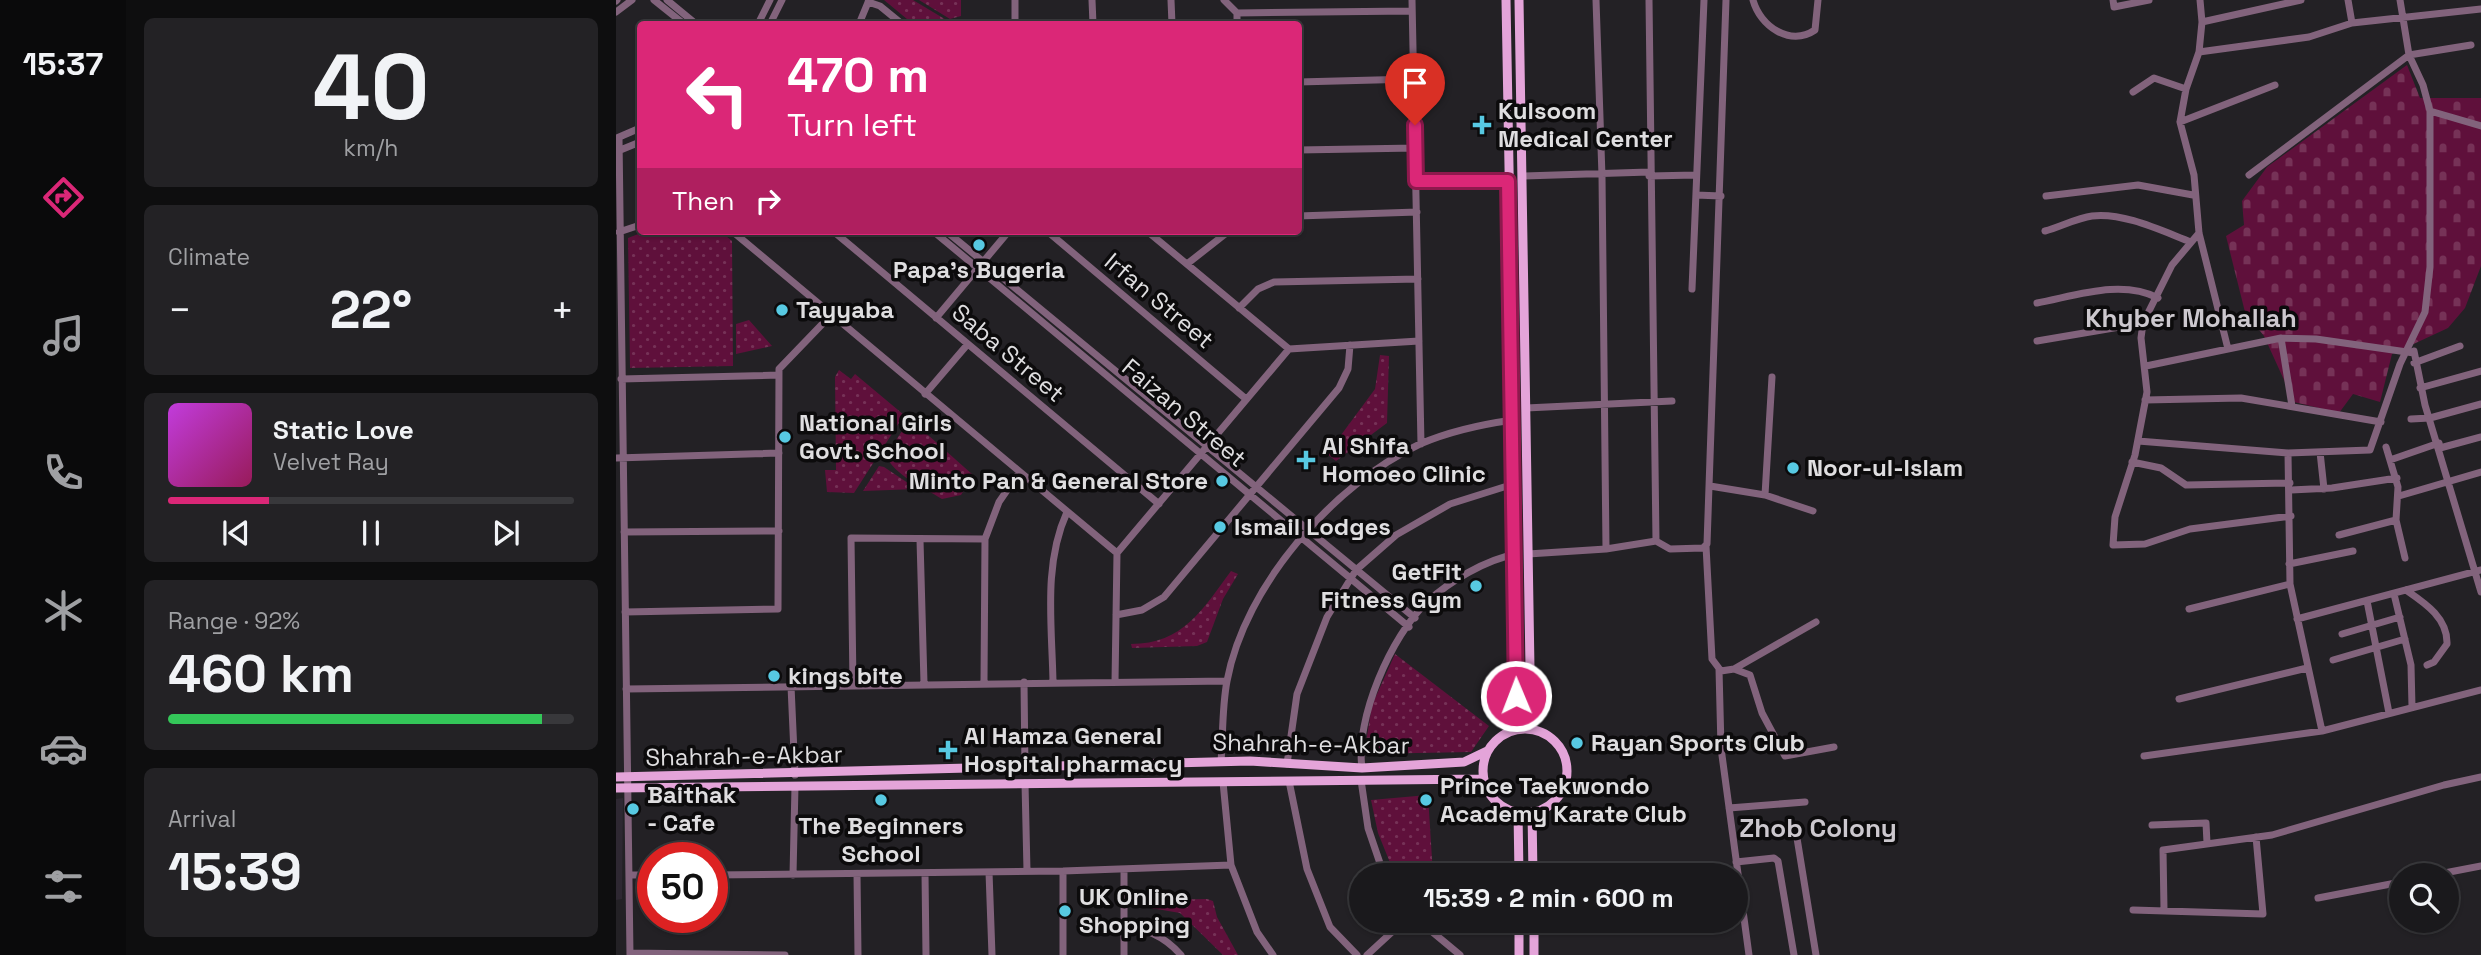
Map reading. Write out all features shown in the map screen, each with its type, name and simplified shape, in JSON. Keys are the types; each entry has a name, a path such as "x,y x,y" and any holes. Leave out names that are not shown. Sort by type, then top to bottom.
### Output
{"main road":[{"path":"1506,0 1516,554 1515,730"},
{"path":"1519,0 1531,729"},
{"path":"1506,53 1521,53"},
{"path":"1511,382 1526,381"},
{"path":"1531,729 1545,734 1558,746 1566,772 1564,783 1552,802 1532,812 1518,813 1494,800 1484,779 1483,762 1487,751 1496,740 1515,730 1531,729"},
{"name":"Shahrah-e-Akbar","path":"628,781 1221,761 1362,768 1464,762 1487,751"},
{"path":"616,777 628,781"},
{"name":"Shahrah-e-Akbar","path":"628,781 795,786 1484,779"},
{"path":"616,788 628,781"},
{"path":"1532,812 1533,863"},
{"path":"1518,813 1519,863"},
{"path":"1519,933 1520,955"},
{"path":"1534,933 1535,955"}],"street":[{"path":"616,12 632,0"},
{"path":"654,0 680,21"},
{"path":"667,0 692,21"},
{"path":"759,21 769,0"},
{"path":"772,21 782,0"},
{"path":"1015,0 1015,21"},
{"path":"1092,0 1093,21"},
{"path":"1171,0 1172,21"},
{"path":"1224,0 1237,13 1237,21"},
{"path":"1412,0 1421,444"},
{"path":"1596,0 1602,176 1606,549"},
{"path":"1649,0 1649,174 1656,541"},
{"path":"1692,289 1704,0"},
{"path":"1726,0 1721,196 1706,546 1712,659 1719,669 1725,672 1734,669 1816,622"},
{"path":"1753,0 1759,19 1789,35 1802,37 1815,30 1818,0"},
{"path":"2113,0 2114,7 2149,0"},
{"path":"2200,0 2202,22 2199,52 2186,89 2180,122 2194,175 2193,195 2199,233 2228,349"},
{"path":"2202,22 2301,0"},
{"path":"2347,0 2352,23"},
{"path":"2138,441 2288,453 2370,450 2425,312 2430,267 2430,111 2423,85 2409,55 2400,0"},
{"path":"860,21 868,1 880,6 898,21"},
{"path":"2199,52 2309,37 2352,23 2403,15 2481,9"},
{"path":"1237,13 1412,11"},
{"path":"2249,175 2409,55 2471,44"},
{"path":"2133,92 2154,78 2186,89"},
{"path":"1302,82 1415,79"},
{"path":"2180,122 2275,85"},
{"path":"2430,111 2481,126"},
{"path":"637,129 618,138 621,379 619,458 624,532 630,954 785,955"},
{"path":"618,151 637,143"},
{"path":"1302,150 1416,148"},
{"path":"1523,176 1696,175"},
{"path":"1416,181 1508,181"},
{"path":"2046,196 2138,185 2193,195"},
{"path":"1696,195 1721,196"},
{"path":"1302,216 1417,212"},
{"path":"2045,231 2089,216 2103,215 2127,218 2191,242"},
{"path":"620,232 637,226"},
{"path":"2199,233 2172,265 2158,299 2143,323 2141,338 2146,366 2145,400 2138,441 2115,517 2113,545 2145,544 2190,529 2291,516"},
{"path":"737,235 1117,553"},
{"name":"Saba Street","path":"838,235 1158,504"},
{"name":"Faizan Street","path":"938,235 1204,449 1254,486 1351,578 1409,627"},
{"name":"Faizan Street","path":"951,235 1204,449 1249,493 1356,570 1415,618"},
{"path":"936,318 1006,235"},
{"name":"Irfan Street","path":"1052,235 1246,399"},
{"path":"1152,235 1289,349 1419,341"},
{"path":"1187,264 1224,235"},
{"path":"1239,308 1258,289 1274,282 1418,279"},
{"path":"2037,303 2111,290 2138,290 2158,299"},
{"path":"625,612 778,610 779,369 831,315"},
{"path":"2037,341 2143,323"},
{"path":"2146,366 2281,338 2316,339 2410,353"},
{"path":"2281,338 2292,406"},
{"path":"925,394 967,345"},
{"path":"1116,615 1142,610 1164,597 1254,486 1339,388 1348,369 1350,345"},
{"path":"2414,363 2460,346"},
{"path":"1115,682 1117,553 1289,349"},
{"path":"2410,353 2478,571 2481,592"},
{"path":"2420,388 2481,371"},
{"path":"621,379 779,375"},
{"path":"1765,495 1772,377"},
{"path":"2145,400 2241,398 2381,422"},
{"path":"1526,408 1672,401"},
{"path":"2411,419 2430,418 2481,404"},
{"path":"1221,761 1227,681 1248,622 1267,585 1304,534 1370,474 1421,444 1494,422 1513,420"},
{"path":"2390,460 2439,445 2481,437"},
{"path":"2386,447 2397,478 2399,496 2396,520 2405,558"},
{"path":"2320,452 2324,489"},
{"path":"619,458 779,453"},
{"path":"2288,453 2290,584 2322,731"},
{"path":"2132,462 2161,468 2186,485 2324,489 2397,478"},
{"path":"2399,496 2481,472"},
{"path":"984,682 985,539 999,502 1019,473"},
{"path":"1710,486 1765,495 1813,511"},
{"path":"1287,764 1297,694 1327,617 1356,570 1396,535 1450,504 1504,487 1514,487"},
{"path":"1054,682 1051,573 1057,534 1067,512"},
{"path":"2339,535 2396,520"},
{"path":"624,532 779,531"},
{"path":"853,685 851,538 985,539"},
{"path":"920,540 924,683"},
{"path":"1528,554 1606,549 1656,541 1670,549 1706,546"},
{"path":"2288,564 2353,551"},
{"path":"1362,768 1365,713 1380,674 1415,618 1426,603 1473,570 1495,558 1516,554"},
{"path":"2297,619 2478,571"},
{"path":"2189,608 2290,584"},
{"path":"2406,590 2430,607 2446,631 2447,644 2434,662 2427,664"},
{"path":"2394,594 2411,665 2412,707"},
{"path":"2367,601 2389,713"},
{"path":"2342,634 2400,617"},
{"path":"2333,660 2405,639"},
{"path":"2179,699 2307,668"},
{"path":"1719,669 1721,748 1749,955"},
{"path":"1734,669 1750,675 1762,713 1786,756 1833,747"},
{"path":"626,689 984,682 1227,681"},
{"path":"1024,682 1026,769"},
{"path":"791,686 795,775"},
{"path":"2144,756 2322,731 2481,690"},
{"path":"2164,909 2163,850 2272,835 2444,785 2481,777"},
{"path":"1361,780 1368,828 1380,863"},
{"path":"1223,782 1231,864 1257,932 1273,955"},
{"path":"1289,782 1307,869 1330,928 1357,955"},
{"path":"1025,783 1027,871"},
{"path":"793,875 795,786"},
{"path":"1729,808 1805,802"},
{"path":"2152,825 2206,823 2207,843"},
{"path":"1796,832 1816,955"},
{"path":"2133,910 2263,914 2256,837"},
{"path":"1737,862 1774,858 1779,861 1794,955"},
{"path":"728,875 1063,871 1231,864"},
{"path":"2459,870 2481,866"},
{"path":"1124,869 1124,955"},
{"path":"1063,871 1063,955"},
{"path":"989,872 992,955"},
{"path":"925,873 926,955"},
{"path":"857,874 858,955"},
{"path":"629,875 637,875"},
{"path":"2318,898 2389,884"},
{"path":"1124,928 1139,928 1156,934 1181,955"},
{"path":"1367,955 1391,933"},
{"path":"1434,933 1460,955"}],"shaded area":[{"path":"623,798 622,899 616,900 616,799"}],"green space":[{"path":"884,0 913,0 948,21 909,21"},
{"path":"919,0 961,0 961,16 950,19"},
{"path":"2407,65 2420,98 2481,98 2481,266 2465,308 2448,328 2392,354 2380,402 2353,394 2339,413 2294,402 2264,336 2245,312 2226,236 2244,225 2242,201 2267,167"},
{"path":"637,234 725,235 732,241 733,366 630,368 628,238"},
{"path":"749,320 772,346 736,354 736,324"},
{"path":"1380,355 1389,356 1387,423 1336,461 1327,454 1375,389"},
{"path":"839,370 851,379 855,374 904,415 854,493 827,492 825,470 836,470 835,377"},
{"path":"910,419 973,475 961,495 942,499 902,475 890,462 886,455"},
{"path":"879,466 884,467 917,489 863,491"},
{"path":"1231,571 1238,574 1223,599 1207,642 1197,646 1132,648 1131,644 1165,638 1190,622"},
{"path":"1395,654 1489,726 1471,752 1364,754 1372,705"},
{"path":"1428,795 1432,863 1390,863 1378,833 1371,800"},
{"path":"1151,900 1213,901 1217,917 1238,955 1223,955 1180,913 1151,908"}],"place":[{"name":"Kulsoom Medical Center","path":"1482,125"},
{"name":"Papa's Bugeria","path":"979,245"},
{"name":"Tayyaba","path":"782,310"},
{"name":"National Girls Govt. School","path":"785,437"},
{"name":"Al Shifa Homoeo Clinic","path":"1306,460"},
{"name":"Noor-ul-Islam","path":"1793,468"},
{"name":"Minto Pan & General Store","path":"1222,481"},
{"name":"Ismail Lodges","path":"1220,527"},
{"name":"GetFit Fitness Gym","path":"1476,586"},
{"name":"kings bite","path":"774,676"},
{"name":"Rayan Sports Club","path":"1577,743"},
{"name":"Al Hamza General Hospital pharmacy","path":"948,750"},
{"name":"The Beginners School","path":"881,800"},
{"name":"Prince Taekwondo Academy Karate Club","path":"1426,800"},
{"name":"Baithak - Cafe","path":"633,809"},
{"name":"UK Online Shopping","path":"1065,911"}],"district":[{"name":"Khyber Mohallah","path":"2191,318"},
{"name":"Zhob Colony","path":"1818,828"}],"route":[{"path":"1415,125 1416,181 1508,181 1516,554 1516,696"}]}
